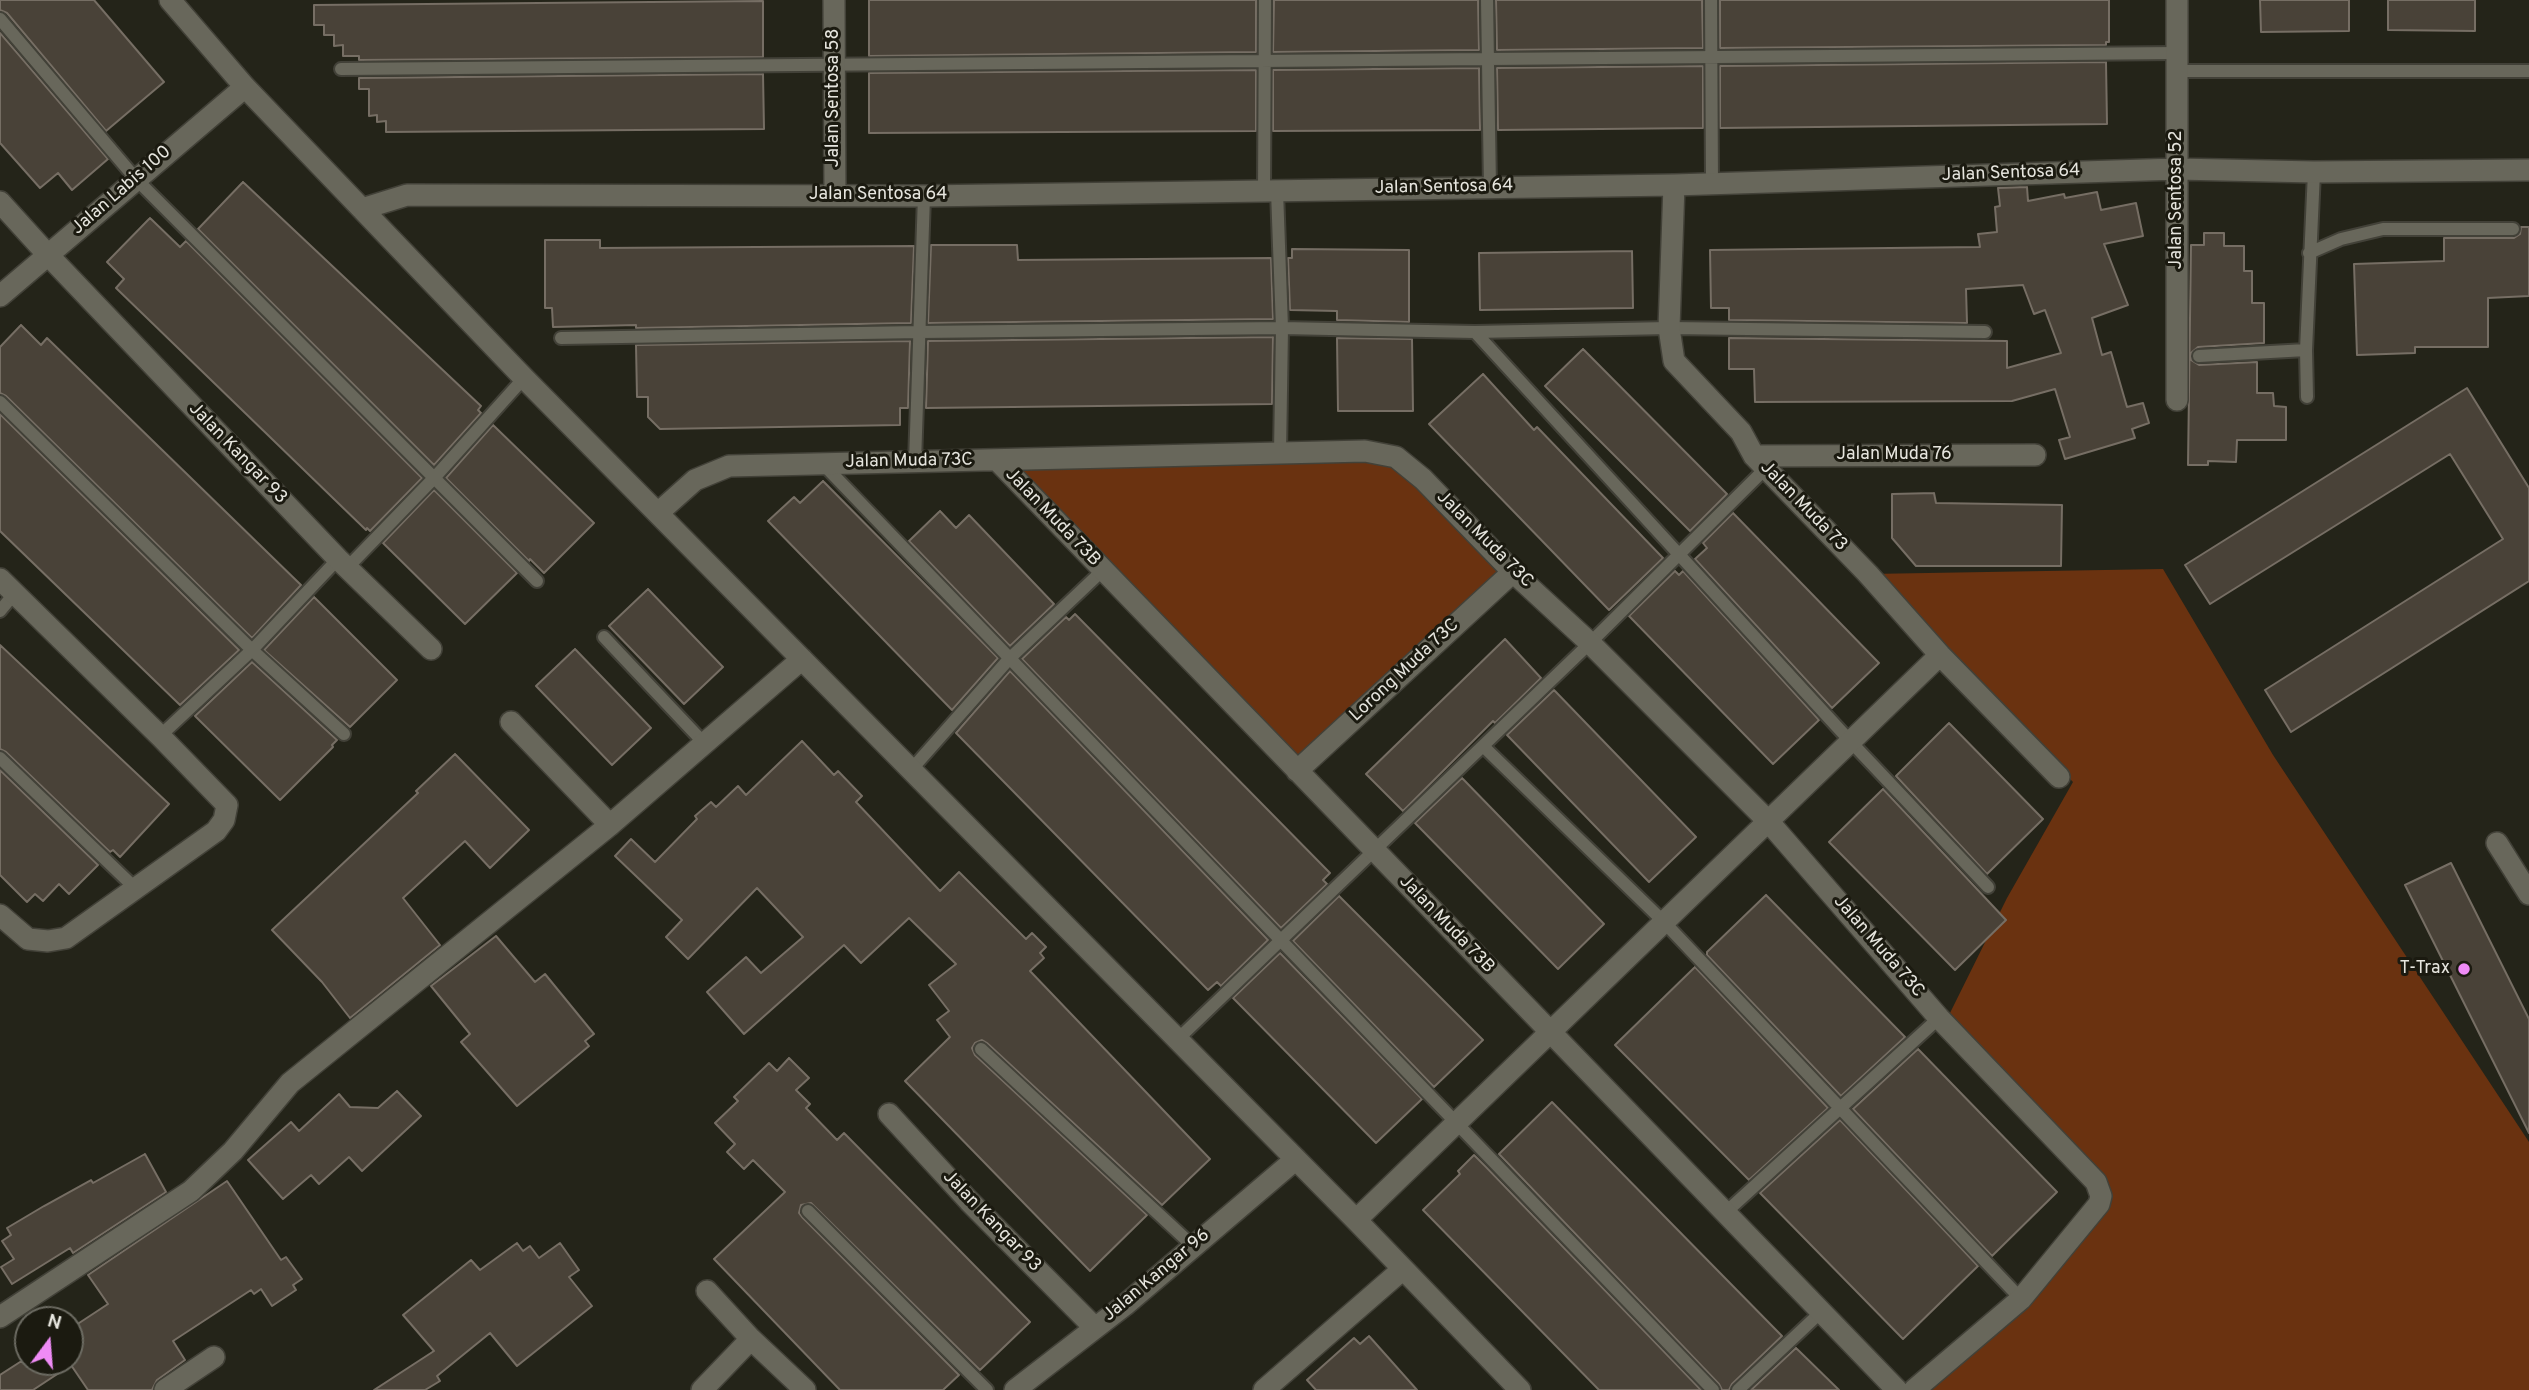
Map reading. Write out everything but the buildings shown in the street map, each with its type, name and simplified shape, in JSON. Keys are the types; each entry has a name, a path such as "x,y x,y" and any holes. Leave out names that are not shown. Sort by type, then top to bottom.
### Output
{"street":[{"path":"170,0 245,87 524,378 1178,1039 1520,1390"},
{"name":"Jalan Sentosa 58","path":"834,0 835,196"},
{"name":"Jalan Sentosa 52","path":"2177,0 2177,400"},
{"name":"Jalan Labis 100","path":"0,296 245,87"},
{"name":"Jalan Sentosa 64","path":"362,209 407,195 924,196 1674,185 2177,169 2314,173 2529,170"},
{"name":"Jalan Muda 73","path":"1674,185 1669,328 1674,361 1741,432 1760,462 1868,574 1940,655 2059,777"},
{"name":"Jalan Kangar 93","path":"0,202 342,563 431,649"},
{"name":"Jalan Muda 73C","path":"658,513 695,480 729,466 1365,451 1396,457 1423,479 1513,572 1590,643 1768,821 1939,1018 2088,1172 2100,1190 2099,1204 2021,1299"},
{"name":"Jalan Muda 76","path":"1760,462 2035,455"},
{"name":"Jalan Muda 73B","path":"997,460 1897,1390"},
{"name":"Lorong Muda 73C","path":"1297,771 1513,572"},
{"path":"0,915 28,939 48,941 66,938 216,831 224,820 226,804 7,587"},
{"path":"1356,1220 1940,655"},
{"path":"0,1317 191,1191 233,1151 290,1083 610,825 802,659"},
{"path":"512,722 610,825"},
{"path":"2497,843 2529,894"},
{"name":"Jalan Kangar 93","path":"889,1114 969,1202 1096,1328"},
{"name":"Jalan Kangar 96","path":"1015,1390 1125,1305 1296,1159"},
{"path":"1264,1390 1403,1269"},
{"path":"707,1291 751,1339 805,1390"},
{"path":"1914,1390 2021,1299"},
{"path":"702,1390 751,1339"},
{"path":"165,1390 214,1357"}],"lane":[{"path":"1265,0 1264,60 1282,328 1280,453"},
{"path":"1487,0 1490,187"},
{"path":"1712,0 1712,183"},
{"path":"0,19 136,179 537,580"},
{"path":"341,69 1711,57 2177,62 2529,71"},
{"path":"2307,397 2309,253 2314,173"},
{"path":"915,462 924,196"},
{"path":"2309,253 2342,239 2383,229 2513,229"},
{"path":"561,338 1282,328 1475,332 1669,328 1985,332"},
{"path":"1475,332 1851,742 1988,887"},
{"path":"2199,356 2306,350"},
{"path":"160,736 435,477 524,378"},
{"path":"0,402 253,650 344,734"},
{"path":"1178,1039 1590,643 1678,553 1760,462"},
{"path":"823,464 1713,1390"},
{"path":"911,769 1009,659 1102,571"},
{"path":"0,611 7,587"},
{"path":"604,637 704,743"},
{"path":"1483,746 1664,922 2021,1299"},
{"path":"0,758 135,888"},
{"path":"1725,1213 1939,1018"},
{"path":"981,1049 1193,1246"},
{"path":"808,1211 987,1390"},
{"path":"1738,1390 1821,1312"}],"shaded area":[{"path":"1396,457 1513,572 1297,771 997,460"},
{"path":"2163,569 2273,755 2529,1142 2529,1390 1932,1390 2101,1208 2097,1179 1950,1013 2007,898 2073,782 1869,574"}],"place":[{"name":"T-Trax","path":"2464,969"}]}
